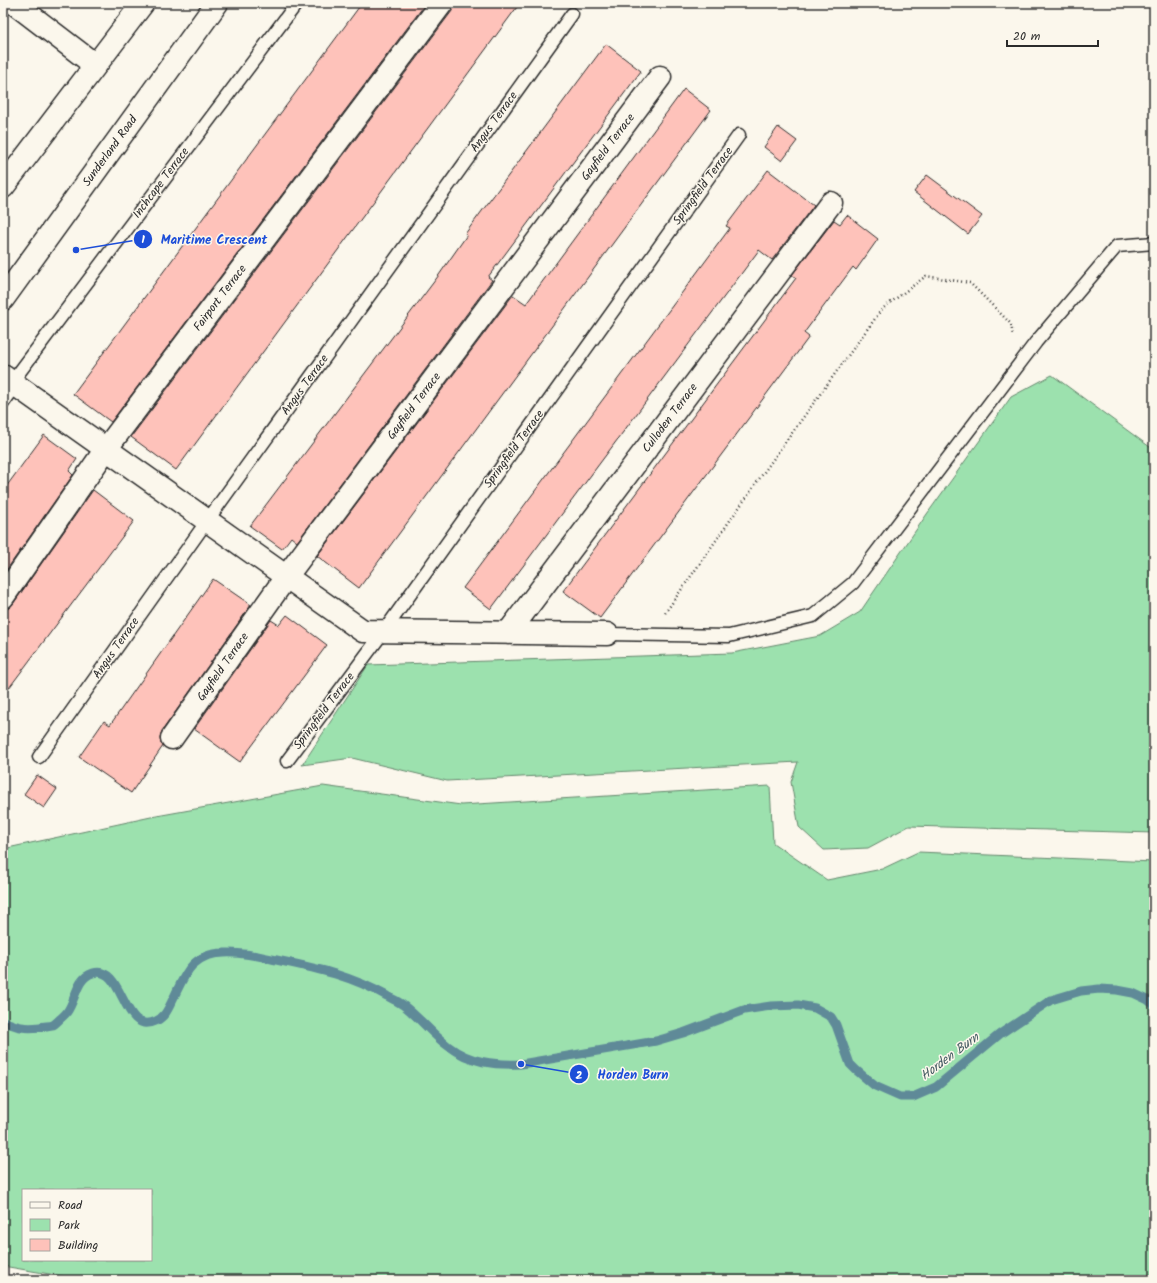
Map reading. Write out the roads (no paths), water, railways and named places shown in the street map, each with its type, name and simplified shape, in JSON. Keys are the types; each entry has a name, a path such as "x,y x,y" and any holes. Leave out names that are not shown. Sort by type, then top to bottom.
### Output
{"street":[{"path":"14,3 96,65"},
{"path":"3,187 142,3"},
{"name":"Sunderland Road","path":"3,299 217,3"},
{"name":"Fairport Terrace","path":"3,597 106,449 442,3"},
{"name":"Gayfield Terrace","path":"172,738 286,577 660,77"},
{"name":"Culloden Terrace","path":"508,633 831,203"},
{"path":"10,381 363,631 608,634"}],"lane":[{"name":"Inchcape Terrace","path":"3,403 10,381 297,3"},
{"name":"Angus Terrace","path":"39,757 572,14"},
{"name":"Springfield Terrace","path":"286,761 384,632 739,135"},
{"path":"608,634 729,636 813,616 853,583 1036,342 1117,246 1154,243"}],"waterway":[{"name":"Horden Burn","path":"3,1021 25,1028 53,1025 67,1012 83,980 93,973 103,973 111,979 136,1019 145,1023 156,1021 166,1012 185,975 196,962 203,957 213,954 238,953 260,956 309,967 361,983 401,1004 456,1052 483,1062 502,1064 521,1064 656,1041 683,1033 744,1010 771,1006 798,1005 815,1008 831,1017 836,1025 850,1064 856,1070 875,1086 900,1097 913,1097 936,1087 1000,1034 1051,1000 1081,991 1099,989 1133,993 1148,1000 1154,1005"}],"place":[{"name":"Maritime Crescent","path":"76,250"},
{"name":"Horden Burn","path":"521,1064"}]}
